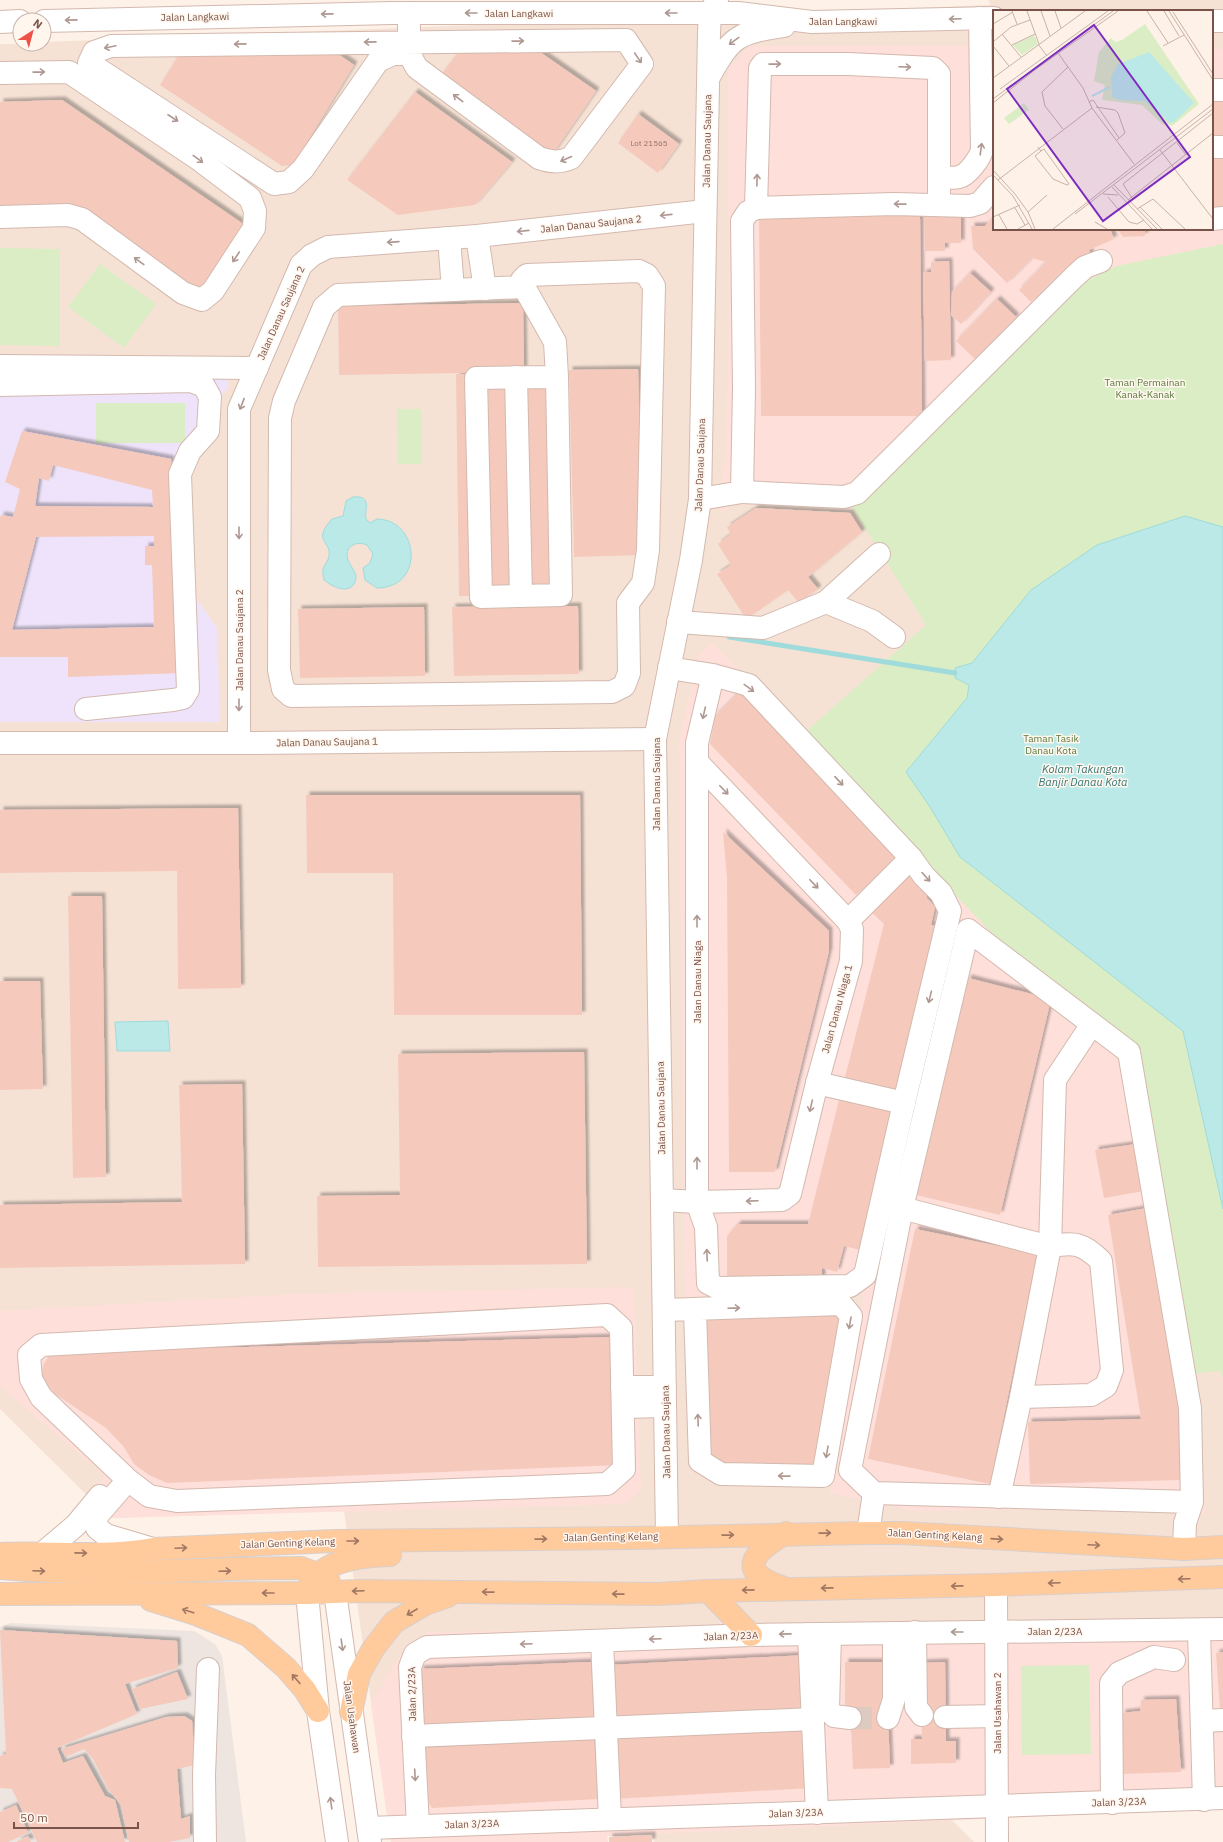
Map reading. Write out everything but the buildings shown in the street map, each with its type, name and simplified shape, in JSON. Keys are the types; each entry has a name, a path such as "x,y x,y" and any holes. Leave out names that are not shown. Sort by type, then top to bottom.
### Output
{"main road":[{"name":"Jalan Genting Kelang","path":"0,1554 129,1554 153,1549 335,1541 633,1538 786,1533 902,1532 1055,1543 1184,1549 1223,1547"},
{"path":"786,1533 760,1550 755,1556 754,1564 756,1571 766,1581 787,1589"},
{"path":"307,1593 317,1574 344,1561 367,1556 653,1551 695,1536"},
{"path":"0,1568 36,1571 110,1573 301,1568 326,1579 335,1592"},
{"path":"0,1594 460,1592 658,1594 708,1591 996,1585 1223,1577"},
{"path":"708,1591 751,1635"},
{"path":"351,1712 359,1674 373,1649 394,1622 425,1604 460,1592"},
{"path":"127,1593 196,1614 248,1635 286,1668 305,1690 318,1711"}],"street":[{"name":"Jalan Langkawi","path":"52,21 409,13 709,4 738,13 812,22 987,18"},
{"name":"Jalan Danau Saujana","path":"667,1536 655,739 691,560 700,498 709,4"},
{"path":"409,13 409,48 417,68 539,158 561,162 571,158 642,64 626,40 409,48 111,46 94,52 89,63 274,184 289,182 303,169 378,61 409,48"},
{"path":"948,178 963,175 981,155 987,18"},
{"path":"1213,20 1223,21"},
{"path":"0,22 12,21"},
{"path":"708,78 721,55 729,45 748,32 812,22"},
{"path":"756,208 759,72 763,64 848,64 933,68 940,74 948,178 939,205"},
{"path":"0,73 69,72 197,158 250,198 255,211 254,228 213,291 202,300 183,293 82,219 68,215 0,217"},
{"path":"1213,148 1223,147"},
{"path":"948,178 973,205"},
{"path":"742,492 744,389 742,221 748,212 756,208 894,204 973,205 980,202 993,188"},
{"name":"Jalan Danau Saujana 2","path":"239,743 240,409 301,265 312,255 328,247 477,236 705,211"},
{"path":"477,236 485,289"},
{"path":"449,238 453,290"},
{"path":"700,498 742,492 844,497 857,493 1074,277 1086,267 1101,261"},
{"path":"524,287 338,295 324,307 284,401 280,418 279,670 283,689 291,696 612,692 624,686 629,673 628,603 643,583 648,550 654,286 647,275 639,271 527,275 522,280 524,287 555,342 557,377 561,596 481,596 476,378 557,377"},
{"path":"0,366 257,368"},
{"path":"516,377 521,596"},
{"path":"0,386 191,381 204,386 210,396 208,431 190,451 180,474 188,690 183,698 173,700 86,709"},
{"path":"678,622 762,628 826,602 879,554"},
{"path":"826,602 872,621 894,637"},
{"path":"669,668 713,675 749,685 911,858 924,876 941,893 950,911 904,1103 817,1083"},
{"name":"Jalan Danau Niaga","path":"713,675 697,743 697,1202 706,1227 708,1283 718,1288 850,1286 865,1275 904,1103"},
{"name":"Jalan Danau Saujana 1","path":"0,743 239,743 655,739"},
{"path":"697,762 848,920 911,858"},
{"name":"Jalan Danau Niaga 1","path":"662,1200 697,1202 782,1200 790,1194 817,1083 851,961 852,929 848,920"},
{"path":"1184,1549 1185,1523 1192,1502 1190,1408 1129,1052 968,930 902,1208 850,1470 874,1493 1192,1502"},
{"path":"998,1497 1021,1397 1050,1247 1055,1080 1092,1024"},
{"path":"902,1208 1050,1247 1065,1244 1088,1248 1101,1261 1112,1370 1106,1386 1091,1395 1021,1397"},
{"path":"664,1332 696,1320 841,1304 851,1316 823,1476 721,1474 700,1461 696,1320"},
{"path":"664,1310 696,1320"},
{"path":"607,1315 621,1328 623,1397 624,1469 607,1484 177,1501 149,1496 124,1476 41,1397 31,1379 29,1355 41,1344 607,1315"},
{"path":"623,1397 665,1396"},
{"path":"124,1476 96,1517 97,1528 106,1534 153,1549"},
{"path":"43,1553 76,1525 124,1476"},
{"path":"868,1533 874,1493"},
{"name":"Jalan Usahawan 2","path":"996,1585 997,1842"},
{"name":"Jalan Usahawan","path":"335,1592 369,1835"},
{"path":"307,1593 318,1711 337,1842"},
{"name":"Jalan 2/23A","path":"418,1826 410,1667 415,1654 427,1646 751,1635 1223,1629"},
{"path":"1199,1630 1202,1721 1213,1799"},
{"path":"905,1632 916,1707 922,1714"},
{"path":"888,1718 894,1699 905,1632"},
{"path":"809,1634 817,1812"},
{"path":"830,1634 828,1709 834,1716 850,1718"},
{"path":"602,1641 610,1819"},
{"path":"1112,1803 1111,1683 1119,1672 1154,1657 1174,1660"},
{"path":"205,1842 204,1776 208,1669"},
{"path":"946,1717 997,1716"},
{"path":"413,1736 813,1718"},
{"path":"1202,1721 1223,1720"},
{"name":"Jalan 3/23A","path":"369,1835 418,1826 1213,1799"}],"shaded area":[{"path":"989,0 1223,0 1223,1808 951,1819 974,1842 654,1842 653,1833 482,1842 391,1842 344,1511 110,1518 0,1409 0,44 12,44 12,52 52,52 52,42 990,5"},
{"path":"750,46 993,46 993,230 1213,230 1213,49 1223,49 1223,244 1117,266 1086,281 852,507 732,505 719,516 725,458 729,334 728,69"},
{"path":"227,375 228,388 215,402 186,473 187,585 217,628 220,722 0,722 0,377"},
{"path":"712,642 1031,974 1136,1046 1206,1514 1013,1509 914,1511 830,1493 854,1338 864,1295 685,1297 679,742 699,655"},
{"path":"634,1287 641,1488 633,1498 623,1504 110,1518 88,1496 105,1476 0,1386 0,1311 296,1294"},
{"path":"1223,1620 1223,1808 607,1836 608,1842 391,1842 371,1705 407,1646 428,1632"},
{"path":"11,1623 194,1631 215,1644 222,1656 246,1842 0,1842 0,1627"}],"green space":[{"name":"Taman Tasik Danau Kota","path":"1223,244 1223,1378 1221,1371 1186,1374 1136,1046 1031,974 802,735 926,625 852,507 1086,281 1117,266"},
{"path":"0,248 60,249 60,346 0,345"},
{"path":"100,264 156,304 124,348 68,307"},
{"path":"96,403 185,403 185,443 96,443"},
{"path":"397,409 421,409 421,464 398,464"},
{"path":"1089,1665 1091,1754 1022,1755 1021,1666"}],"water":[{"path":"353,497 363,498 365,501 366,519 370,523 377,519 391,522 402,530 409,541 411,554 409,566 403,577 393,585 377,588 365,580 363,568 370,563 373,554 367,545 360,543 351,546 347,555 356,576 354,584 347,589 342,589 324,580 323,568 328,559 329,551 323,537 323,532 332,519 343,516 346,501"},
{"name":"Kolam Takungan Banjir Danau Kota","path":"1185,516 1223,527 1223,1209 1183,1031 960,857 930,807 906,772 967,698 969,685 955,678 955,668 972,663 1031,590 1097,545"},
{"path":"168,1021 170,1051 117,1051 115,1022"}],"waterway":[{"path":"729,637 955,673"}],"tunnel":[{"path":"850,1718 888,1718"}],"park label":[{"name":"Taman Permainan Kanak-Kanak","path":"1145,388"}]}
